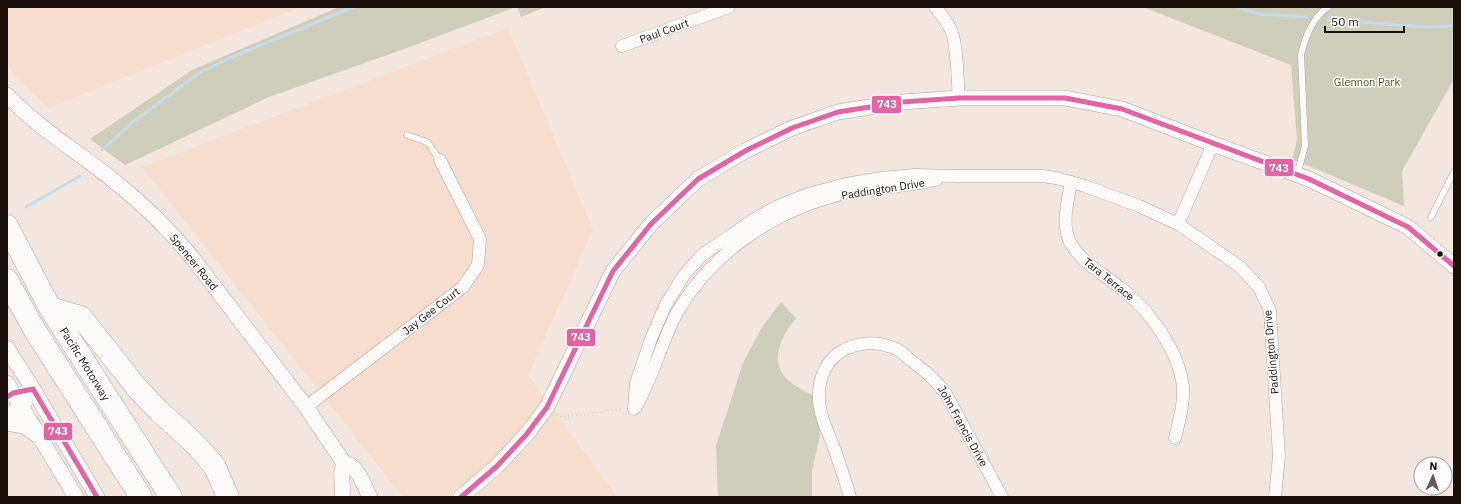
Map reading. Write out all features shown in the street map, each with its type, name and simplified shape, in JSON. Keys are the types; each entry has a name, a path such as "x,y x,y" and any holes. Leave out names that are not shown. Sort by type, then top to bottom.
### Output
{"highway":[{"name":"Pacific Motorway","path":"7,226 50,308 171,497"},
{"path":"7,280 37,335 142,497"},
{"path":"50,308 82,316 137,388 159,411 192,441 215,467 228,497"}],"street":[{"name":"Paul Court","path":"622,46 729,7"},
{"path":"935,7 945,19 952,37 959,98"},
{"name":"Spencer Road","path":"7,95 19,108 74,152 119,185 159,221 191,256 306,406 344,463 349,463 361,478 370,497"},
{"path":"461,497 496,467 526,434 547,407 614,271 651,224 698,179 745,151 792,128 838,112 902,102 959,98 1065,98 1122,108 1213,144 1309,179 1408,227 1454,266"},
{"path":"1178,224 1213,144"},
{"name":"Jay Gee Court","path":"306,406 463,287 478,265 480,239 440,160"},
{"name":"Paddington Drive","path":"634,409 636,383 665,306 684,276 702,255 753,220 778,206 808,194 846,184 882,178 914,174 958,176 1042,176 1085,186 1139,206 1178,224 1239,266 1259,286 1270,311 1279,456 1275,497"},
{"name":"Paddington Drive","path":"634,409 643,396 672,322 694,287 714,264 758,229 788,213 824,199 852,192 912,185 958,176"},
{"name":"Tara Terrace","path":"1071,182 1066,216 1066,230 1070,242 1089,266 1121,288 1144,310 1166,341 1179,366 1183,387 1183,407 1175,438"},
{"name":"John Francis Drive","path":"850,497 842,469 821,414 819,398 820,380 827,365 840,351 859,344 878,343 896,348 936,380 946,394 1002,497"},
{"path":"7,348 97,497"},
{"path":"9,391 33,389"},
{"path":"7,416 22,406 33,389"},
{"path":"9,391 22,406 76,497"},
{"path":"7,423 24,426 40,437"},
{"path":"342,497 343,476 341,469 344,463"}],"lane":[{"path":"1297,175 1305,146 1301,55 1304,42 1312,26 1320,12 1328,7"},
{"path":"407,136 427,142 440,160"},
{"path":"1430,217 1454,172"}],"path":[{"path":"1342,7 1345,10 1362,7"},
{"path":"547,407 561,417 634,409"}],"shaded area":[{"path":"7,7 301,7 49,108 15,77 7,61"},
{"path":"508,28 593,230 528,375 617,497 403,497 142,167"}],"green space":[{"path":"339,7 516,7 269,97 125,165 90,139 192,70"},
{"path":"517,7 546,7 521,17"},
{"name":"Glennon Park","path":"1143,7 1454,7 1454,79 1402,171 1404,206 1292,159 1297,140 1291,65"},
{"path":"781,302 796,318 782,340 779,348 778,364 781,372 790,382 814,396 820,435 812,471 812,497 718,497 716,445 743,363 762,327"}],"waterway":[{"path":"102,150 133,122 199,73 230,58 353,7"},
{"path":"1236,7 1259,14 1306,17"},
{"path":"1328,19 1343,20"},
{"path":"1361,22 1421,27 1454,26"},
{"path":"26,207 80,176"}],"transit line":[{"name":"743","path":"461,497 496,467 526,435 547,407 613,271 651,224 698,179 745,151 792,128 838,112 902,102 959,98 1065,98 1122,109 1309,179 1408,227 1454,266"},
{"name":"743","path":"7,397 13,393 33,389 97,497"}]}
